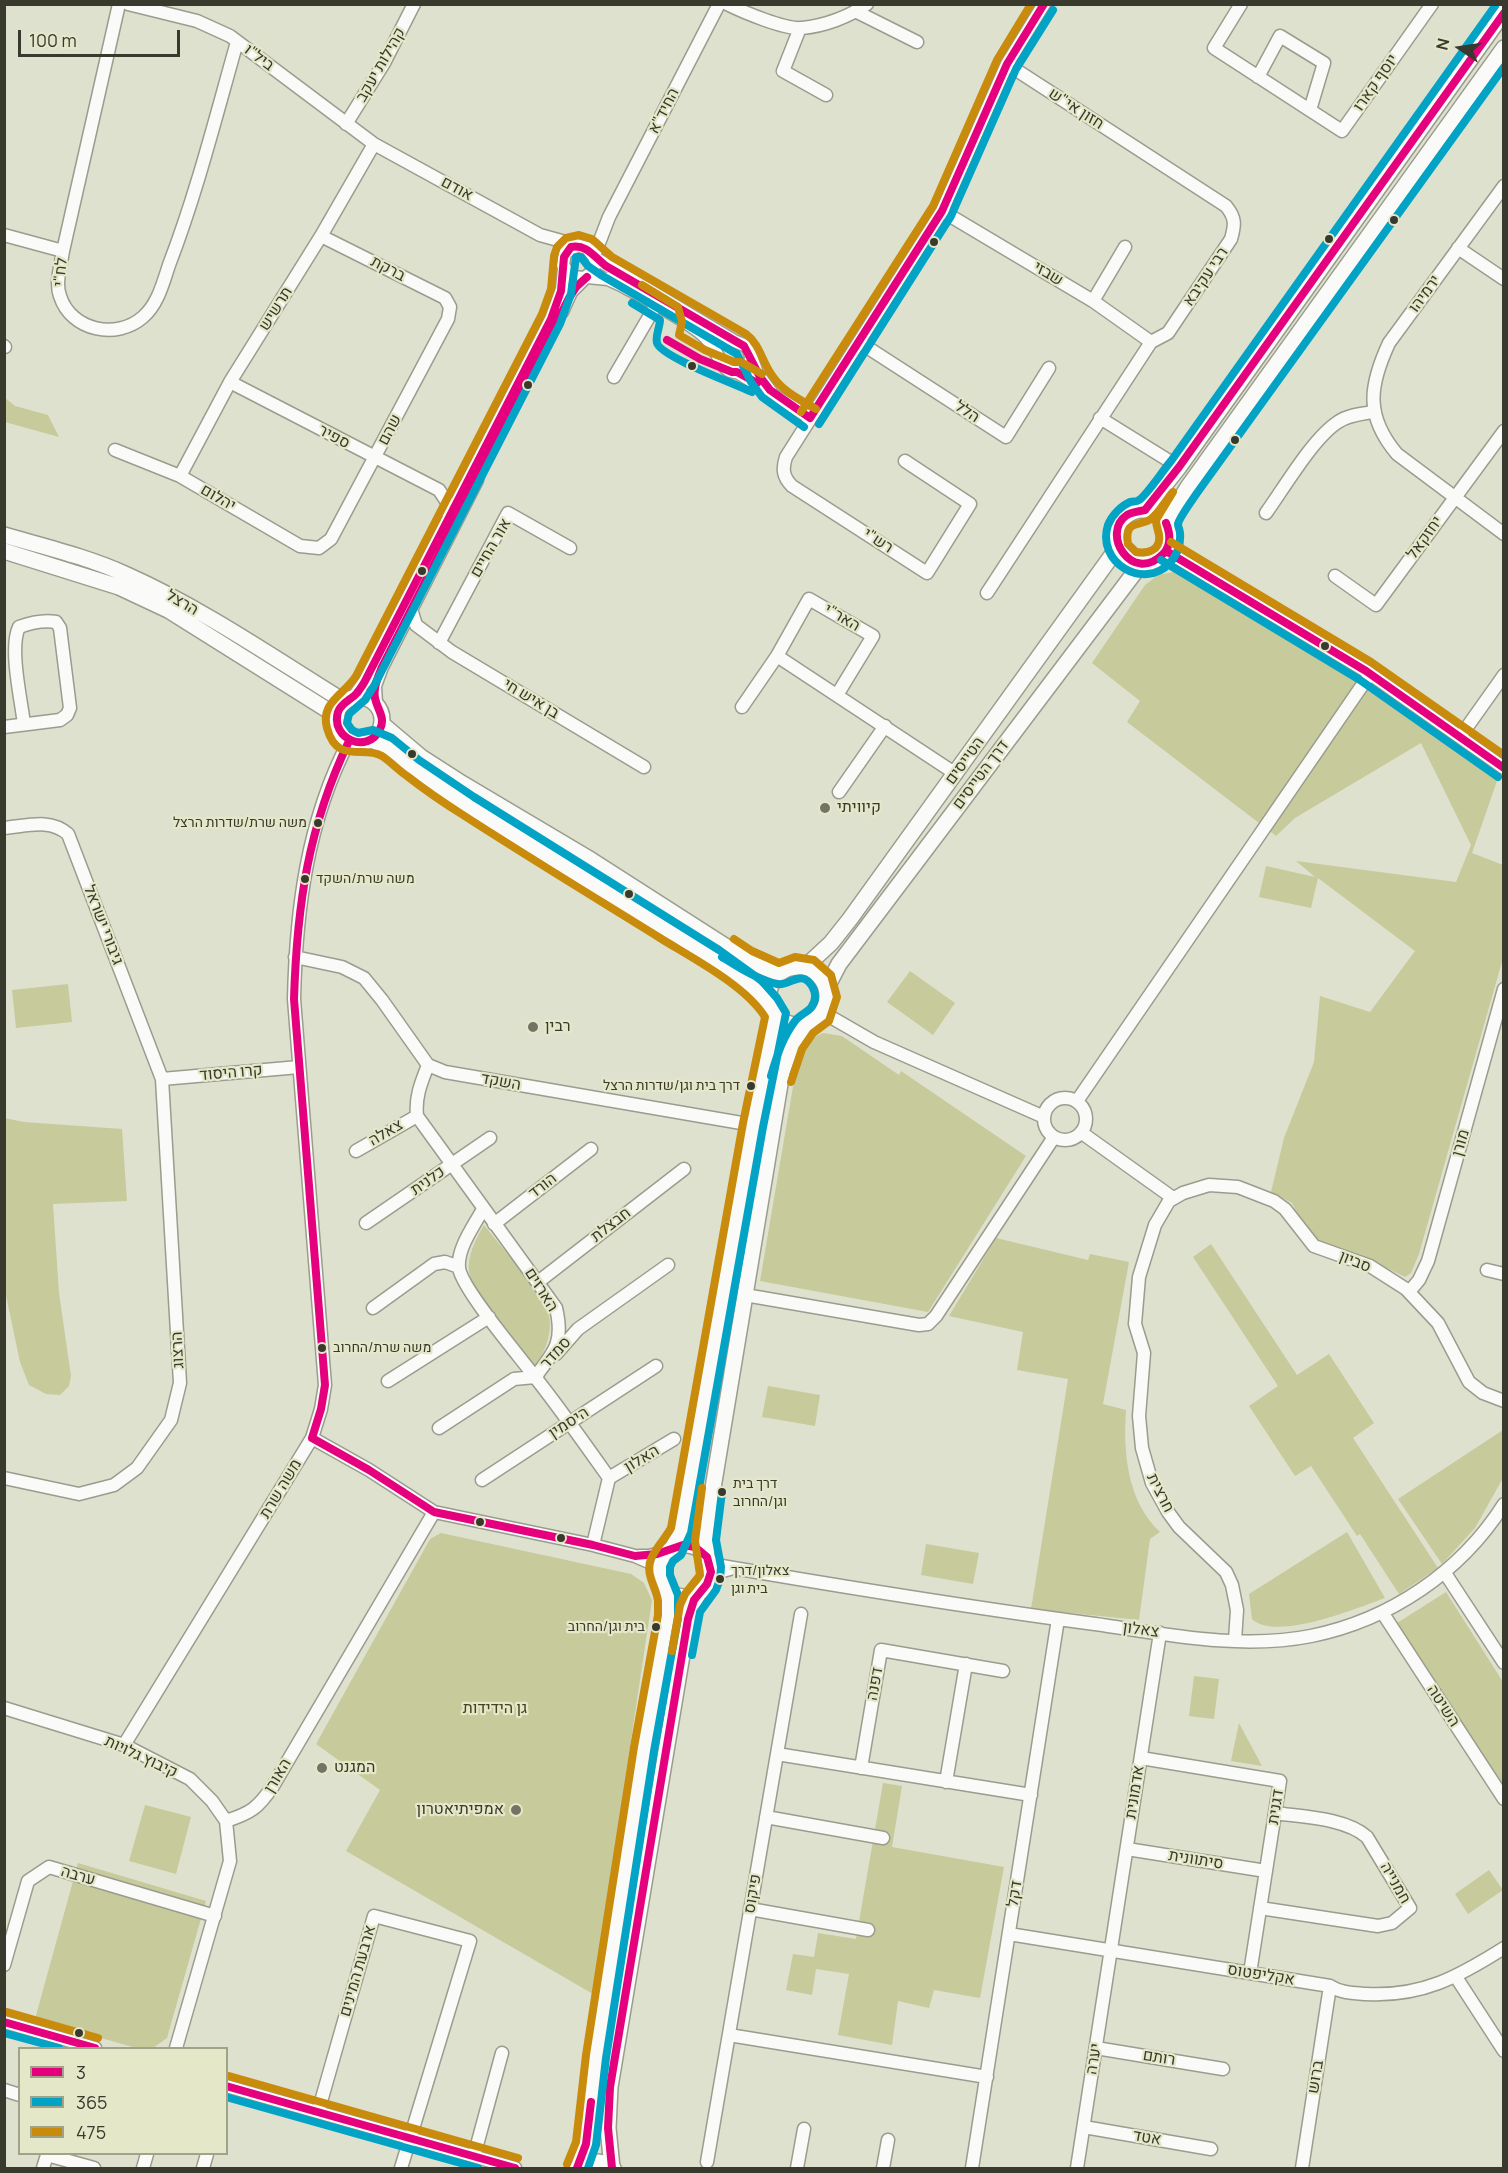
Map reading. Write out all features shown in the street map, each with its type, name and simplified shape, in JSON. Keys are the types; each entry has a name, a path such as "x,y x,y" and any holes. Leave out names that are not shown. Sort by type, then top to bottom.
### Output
{"main road":[{"path":"1145,510 1179,467 1503,12"},
{"path":"1166,523 1195,477 1503,48"},
{"path":"1145,510 1157,514 1166,523 1170,538 1166,551 1157,560 1141,564 1126,558 1118,548 1116,535 1120,523 1129,514 1145,510"},
{"name":"הרצל","path":"4,535 125,574 174,597 349,700"},
{"name":"הטייסים","path":"804,968 831,943 850,919 1118,548"},
{"name":"הרצל","path":"4,551 119,587 168,610 337,716"},
{"name":"דרך הטייסים","path":"826,989 839,964 1141,564"},
{"path":"362,697 376,704 380,710 382,724 377,735 371,740 356,743 349,741 339,730 337,716 349,700 362,697"},
{"path":"382,724 422,757 463,784 591,860 747,960 779,974"},
{"path":"371,740 387,747 468,806 713,959 755,989 787,1023 805,1025"},
{"path":"578,2168 586,2144 596,2057 668,1616 666,1588 659,1573 661,1561 681,1531 773,1010 771,985 779,974 790,968 804,968 816,974 826,989 827,998 822,1012 805,1025 792,1044 782,1072 706,1530 709,1566 707,1584 690,1608 610,2087 608,2128 613,2168"},
{"path":"670,1550 679,1546 691,1545 699,1549 709,1566"},
{"path":"666,1588 680,1596 688,1597 699,1593"},
{"path":"578,2168 592,2162 601,2162 613,2168"}],"street":[{"name":"לח\"י","path":"119,4 63,251 58,284 59,295 64,306 79,321 95,328 110,331 127,327 143,317 155,304 180,237 237,42"},
{"name":"ביל\"ו","path":"128,4 197,21 237,42 374,144"},
{"name":"קהילות יעקב","path":"346,124 384,63 414,4"},
{"name":"החיד\"א","path":"594,257 609,217 719,4"},
{"path":"727,4 768,20 800,28 837,20 862,8 917,42"},
{"path":"563,265 570,277 608,279 702,333 715,348 724,368 737,372 810,418 942,211 1007,64 1044,4"},
{"name":"יוסף קארו","path":"1241,4 1214,48 1342,131 1432,4"},
{"path":"800,28 783,71 826,95"},
{"path":"1258,77 1280,36 1324,63 1310,110"},
{"name":"חזון אי\"ש","path":"1007,64 1145,153"},
{"name":"אודם","path":"374,144 540,234 579,246"},
{"name":"תרשיש","path":"180,476 230,382 321,236 374,144"},
{"name":"רבי עקיבא","path":"987,593 1151,342 1168,333 1231,239 1235,226 1234,216 1227,206 1145,153"},
{"name":"ירמיהו","path":"1503,186 1389,343 1376,379 1373,412 1384,439 1397,454 1503,534"},
{"name":"שבזי","path":"942,211 1093,301 1151,342"},
{"name":"החיד\"א","path":"579,246 597,233 609,217"},
{"name":"אודם","path":"540,234 549,242 563,265"},
{"path":"4,235 63,251"},
{"name":"ברקת","path":"321,236 445,298 450,306"},
{"path":"349,700 365,681 555,311 562,288 565,253 579,246 587,248 594,257 744,345 750,353 757,373 771,392"},
{"path":"1093,301 1125,247"},
{"path":"1458,248 1503,279"},
{"path":"376,704 378,677 396,637 568,299 577,285 595,267 594,257"},
{"path":"614,377 656,305"},
{"name":"שהם","path":"319,548 332,538 448,319 450,306"},
{"path":"720,359 725,346 734,341"},
{"name":"הלל","path":"859,342 1006,437 1049,368"},
{"path":"737,372 746,368 751,359"},
{"name":"ספיר","path":"230,382 439,490"},
{"path":"1266,513 1323,434 1339,421 1354,415 1373,412"},
{"name":"רש\"י","path":"810,418 786,457 783,473 786,480 927,573 970,504 905,461"},
{"path":"1100,418 1179,467"},
{"name":"יחזקאל","path":"1335,576 1376,605 1503,431"},
{"name":"יהלום","path":"115,450 180,476 300,546 319,548"},
{"path":"449,516 447,502 439,490 464,488"},
{"name":"אור החיים","path":"439,643 508,513 570,548"},
{"path":"1166,551 1370,674 1503,768"},
{"name":"האר\"י","path":"742,707 777,656 809,599 873,636 837,695"},
{"name":"בן איש חי","path":"411,609 412,620 439,643 644,767"},
{"path":"4,727 60,720 67,715 70,708 60,628 56,622 25,624 19,627 15,634 24,724"},
{"path":"396,637 403,632 420,629"},
{"path":"777,656 956,774"},
{"path":"1077,1101 1370,674"},
{"path":"1460,737 1503,675"},
{"path":"839,792 885,726"},
{"name":"משה שרת","path":"124,1745 312,1438 321,1410 325,1385 294,999 295,957 302,886 314,830 336,765 349,741"},
{"name":"גיבורי ישראל","path":"4,828 47,824 59,826 68,834 162,1079"},
{"path":"295,957 342,967 364,978 382,1000 428,1065 418,1091 417,1116"},
{"name":"מורן","path":"1409,1292 1419,1280 1428,1261 1503,989"},
{"path":"822,1012 874,1042 1044,1117"},
{"name":"השקד","path":"428,1065 460,1075 753,1125"},
{"name":"קרו היסוד","path":"162,1079 299,1066"},
{"name":"הרצוג","path":"4,1478 79,1494 114,1485 137,1468 171,1420 180,1383 162,1079"},
{"path":"1070,1098 1077,1101 1086,1112 1086,1126 1082,1133 1071,1140 1064,1141 1054,1137 1047,1130 1044,1117 1050,1104 1056,1100 1070,1098"},
{"name":"צאלה","path":"356,1151 417,1116"},
{"name":"הארזים","path":"417,1116 556,1308 560,1327 555,1351 535,1377"},
{"path":"1082,1133 1173,1198"},
{"path":"745,1295 920,1325 927,1324 936,1316 1054,1137"},
{"name":"כלנית","path":"366,1223 490,1138"},
{"name":"הורד","path":"494,1224 591,1149"},
{"name":"חבצלת","path":"538,1282 684,1169"},
{"name":"סביון","path":"1173,1198 1209,1185 1238,1187 1274,1201 1285,1209 1314,1246 1370,1266 1409,1292 1438,1323 1469,1382 1483,1393 1503,1401"},
{"name":"חרצית","path":"1173,1198 1155,1225 1139,1277 1135,1324 1144,1353 1139,1416 1141,1440 1145,1463 1160,1498 1179,1527 1226,1572 1236,1595 1234,1640"},
{"path":"483,1209 462,1251 459,1267 462,1277 489,1317 609,1478 593,1545"},
{"path":"373,1308 434,1264 445,1262 459,1267"},
{"name":"סמדר","path":"439,1428 514,1379 535,1377 578,1329 668,1265"},
{"path":"1487,1270 1503,1274"},
{"path":"388,1381 489,1317"},
{"name":"היסמין","path":"482,1480 656,1366"},
{"path":"312,1438 369,1470 434,1512 635,1556 651,1563 659,1573"},
{"name":"האלון","path":"609,1478 674,1439"},
{"name":"צאלון","path":"709,1566 1160,1633 1270,1641 1311,1636 1338,1629 1382,1612 1445,1573 1482,1533 1503,1504"},
{"name":"האורן","path":"226,1821 248,1814 261,1804 434,1512"},
{"path":"635,1556 649,1556 670,1550"},
{"path":"1445,1573 1503,1663"},
{"name":"השיטה","path":"1382,1612 1503,1799"},
{"name":"פיקוס","path":"707,2162 801,1614"},
{"name":"דקל","path":"972,2169 1058,1619"},
{"name":"אדמונית","path":"1111,1950 1160,1633"},
{"name":"דפנה","path":"861,1768 881,1650 1003,1671"},
{"path":"946,1782 966,1664"},
{"name":"קיבוץ גלויות","path":"4,1708 124,1745 190,1779 212,1801 226,1821"},
{"path":"777,1754 1031,1796"},
{"name":"דגנית","path":"1141,1758 1280,1781 1250,1973"},
{"name":"חמנייה","path":"1260,1908 1376,1926 1392,1923 1410,1908 1367,1837 1361,1832 1345,1824 1275,1813"},
{"path":"766,1817 883,1838"},
{"path":"177,2047 230,1861 226,1821"},
{"name":"סיתוונית","path":"1126,1849 1266,1871"},
{"name":"ערבה","path":"4,1965 28,1881 49,1867 215,1916"},
{"path":"750,1909 868,1930"},
{"name":"ארבעת המינים","path":"318,2112 374,1916 470,1941 410,2138"},
{"name":"אקליפטוס","path":"1009,1934 1330,1986 1339,1992 1347,1993 1400,1993 1429,1987 1456,1977 1503,1948"},
{"name":"יערה","path":"1077,2169 1111,1950"},
{"path":"1456,1977 1503,2051"},
{"name":"ברוש","path":"1302,2169 1330,1986"},
{"path":"4,2022 88,2047"},
{"path":"729,2035 987,2077"},
{"name":"רותם","path":"1096,2048 1223,2069"},
{"path":"474,2156 502,2053"},
{"path":"228,2087 515,2169"},
{"name":"אטד","path":"1084,2127 1211,2149"},
{"path":"797,2169 804,2129"},
{"path":"401,2169 410,2138"},
{"path":"883,2169 888,2140"},
{"path":"43,2169 47,2155 94,2169"}],"green space":[{"path":"4,397 15,406 48,415 59,437 5,422"},
{"path":"1173,572 1186,575 1274,630 1355,676 1498,778 1472,853 1503,865 1503,958 1419,1254 1411,1273 1405,1277 1358,1254 1309,1237 1292,1203 1271,1192 1284,1138 1314,1062 1320,996 1370,1012 1415,951 1318,878 1311,908 1259,897 1266,866 1315,877 1296,861 1456,882 1471,845 1421,743 1295,818 1276,836 1127,722 1140,701 1092,663 1145,585 1158,575"},
{"path":"910,971 955,1003 933,1035 887,1002"},
{"path":"68,984 72,1022 16,1028 12,990"},
{"path":"823,1033 842,1036 899,1075 901,1071 1026,1156 928,1312 760,1281 795,1075 801,1056 808,1045"},
{"path":"4,1118 24,1122 122,1129 127,1201 53,1204 59,1293 71,1376 69,1386 60,1395 46,1394 29,1385 20,1362 5,1291"},
{"path":"484,1225 528,1280 548,1313 549,1334 535,1367 472,1281 469,1272 471,1253"},
{"path":"996,1238 1088,1260 1090,1254 1129,1262 1103,1404 1126,1410 1125,1442 1129,1475 1140,1506 1160,1532 1150,1539 1139,1620 1031,1609 1068,1379 1017,1370 1023,1332 949,1316"},
{"path":"1211,1244 1297,1375 1329,1354 1374,1423 1353,1438 1438,1568 1399,1594 1360,1534 1357,1536 1311,1466 1295,1476 1249,1406 1278,1386 1193,1257"},
{"path":"768,1386 820,1395 815,1426 762,1417"},
{"path":"1503,1430 1503,1478 1475,1528 1442,1564 1398,1499"},
{"path":"1347,1532 1385,1598 1337,1615 1297,1625 1279,1627 1263,1625 1252,1619 1249,1594"},
{"name":"גן הידידות","path":"441,1533 631,1574 644,1583 652,1600 593,1994 346,1851 380,1790 316,1744 430,1539"},
{"path":"926,1544 979,1553 973,1584 921,1575"},
{"path":"1446,1592 1503,1682 1503,1786 1397,1623"},
{"path":"1194,1676 1219,1679 1214,1719 1189,1716"},
{"path":"1239,1723 1262,1766 1231,1761"},
{"path":"883,1783 902,1786 892,1847 1004,1867 980,1998 934,1990 929,2008 898,2001 892,2045 838,2035 849,1974 816,1969 812,1995 786,1990 793,1954 814,1957 818,1933 856,1939"},
{"path":"145,1805 191,1817 176,1874 129,1861"},
{"path":"78,1863 206,1901 167,2038 154,2047 133,2047 35,2019"},
{"path":"1489,1870 1503,1890 1468,1914 1455,1894"}],"transit line":[{"name":"475","path":"801,412 933,206 997,60 1031,4"},
{"name":"3","path":"810,418 942,211 1007,64 1044,4"},
{"name":"365","path":"1495,6 1171,461 1142,498 1123,506 1112,518 1108,525 1106,538 1115,561 1124,568 1135,573 1147,574 1159,571 1170,563 1178,549 1180,541 1178,524 1186,508 1504,67"},
{"name":"365","path":"819,424 951,216 1016,69 1053,10"},
{"name":"3","path":"1145,510 1179,467 1504,13"},
{"name":"475","path":"567,2164 576,2142 586,2055 634,1747 658,1615 658,1601 649,1565 655,1551 671,1528 743,1123 765,1017 745,994 717,973 536,862 421,786 382,756 375,753 352,752 337,746 331,739 327,728 327,711 356,676 542,314 551,289 554,256 557,247 566,238 579,235 592,239 612,257 746,334 755,344 770,373 778,383 816,409"},
{"name":"3","path":"587,277 576,287 569,298 382,667 375,694 382,717 380,729 374,737 367,741 359,742 345,736 337,722 339,709 357,693 364,682 551,319 561,291 564,257 571,247 586,249 606,266 744,346 760,377 770,390 810,418"},
{"name":"365","path":"588,2168 596,2145 606,2058 654,1751 678,1618 678,1595 670,1575 670,1567 673,1561 681,1555 691,1533 763,1127 786,1013 762,981 719,950 474,797 419,760 392,738 373,730 358,733 352,730 347,723 349,714 365,700 374,686 560,324 571,294 576,257 581,257 588,266 601,275 737,354 751,382 762,397 804,427"},
{"name":"475","path":"642,285 678,307 682,322 679,335 705,350 734,362 741,362 762,374"},
{"name":"365","path":"632,303 660,320 657,343 662,349 685,363 752,392"},
{"name":"3","path":"667,340 700,359 737,372 757,383"},
{"name":"475","path":"1173,492 1156,520 1158,544 1153,550 1136,552 1128,544 1127,536 1130,527 1151,519 1173,492"},
{"name":"3","path":"1145,510 1127,515 1120,523 1117,533 1118,543 1123,553 1131,560 1140,564 1151,562 1163,554 1168,547 1169,539 1166,523"},
{"name":"475","path":"1171,542 1371,662 1504,755"},
{"name":"3","path":"1166,551 1366,671 1504,768"},
{"name":"365","path":"1161,560 1360,680 1498,777"},
{"name":"3","path":"312,1438 321,1409 325,1385 294,999 298,931 307,867 324,804 349,741"},
{"name":"475","path":"734,939 752,951 779,963 795,957 814,960 831,975 837,997 829,1021 813,1033 802,1049 791,1082"},
{"name":"365","path":"722,957 763,980 782,984 800,978 809,982 814,990 813,1004 790,1027 771,1076"},
{"name":"3","path":"312,1438 369,1470 434,1512 635,1556 657,1554 683,1545 695,1547 707,1557 711,1572 707,1584 694,1600 688,1619 610,2087 608,2128 612,2168"},
{"name":"475","path":"672,1651 680,1605 685,1594 700,1575 695,1541 702,1488"},
{"name":"365","path":"692,1655 700,1612 716,1590 720,1579 721,1567 716,1540 722,1492"},
{"name":"475","path":"7,2012 98,2038"},
{"name":"3","path":"4,2022 92,2047"},
{"name":"365","path":"4,2033 55,2047"},
{"name":"475","path":"229,2076 518,2158"},
{"name":"3","path":"228,2087 515,2168"},
{"name":"365","path":"228,2098 478,2168"},
{"name":"3","path":"577,2168 586,2144 591,2102"}],"place":[{"name":"קיוויתי","path":"825,808"},
{"name":"משה שרת/שדרות הרצל","path":"318,823"},
{"name":"משה שרת/השקד","path":"305,879"},
{"name":"רבין","path":"533,1027"},
{"name":"דרך בית וגן/שדרות הרצל","path":"751,1086"},
{"name":"משה שרת/החרוב","path":"322,1348"},
{"name":"דרך בית וגן/החרוב","path":"722,1492"},
{"name":"צאלון/דרך בית וגן","path":"720,1579"},
{"name":"בית וגן/החרוב","path":"656,1627"},
{"name":"המגנט","path":"322,1768"},
{"name":"אמפיתיאטרון","path":"516,1810"}]}
